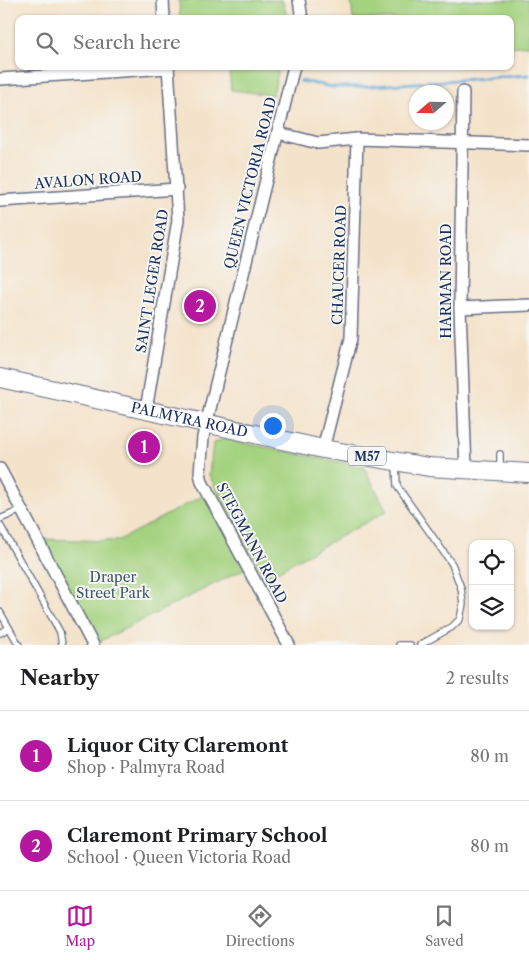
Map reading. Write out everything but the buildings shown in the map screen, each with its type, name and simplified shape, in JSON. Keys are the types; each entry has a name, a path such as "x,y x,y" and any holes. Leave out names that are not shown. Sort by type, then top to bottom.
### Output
{"main road":[{"name":"PALMYRA ROAD","path":"0,378 323,449 466,470 529,473"}],"street":[{"path":"163,0 164,15"},
{"path":"299,0 301,15"},
{"path":"0,80 129,70"},
{"name":"SAINT LEGER ROAD","path":"146,410 178,220 168,70"},
{"name":"QUEEN VICTORIA ROAD","path":"207,423 293,70"},
{"name":"HARMAN ROAD","path":"464,92 460,308 466,470"},
{"path":"278,133 318,143 357,139 529,145"},
{"name":"CHAUCER ROAD","path":"323,449 351,338 357,139"},
{"name":"AVALON ROAD","path":"0,202 177,189"},
{"path":"460,308 529,305"},
{"name":"STEGMANN ROAD","path":"207,423 201,454 202,482 289,645"},
{"path":"0,469 93,645"}],"lane":[{"path":"500,454 500,472"},
{"path":"396,461 397,486 452,564 461,588 463,604 460,619 452,627 420,645"},
{"path":"0,519 22,510"},
{"path":"0,525 60,632 62,645"},
{"path":"0,612 19,645"},
{"path":"0,633 9,628"},
{"path":"399,645 410,645"}],"green space":[{"path":"179,0 282,0 287,15 180,15"},
{"path":"351,0 529,0 529,45 514,47 514,15 353,15"},
{"path":"229,70 278,70 273,95 231,90"},
{"path":"224,439 364,467 387,511 264,578 209,475 213,443"},
{"name":"Draper Street Park","path":"208,493 248,567 93,645 37,539 117,541"}],"waterway":[{"path":"300,81 333,87 359,87 529,75"}],"place":[{"name":"Claremont Primary School","path":"200,306"},
{"name":"Liquor City Claremont","path":"144,447"}]}
